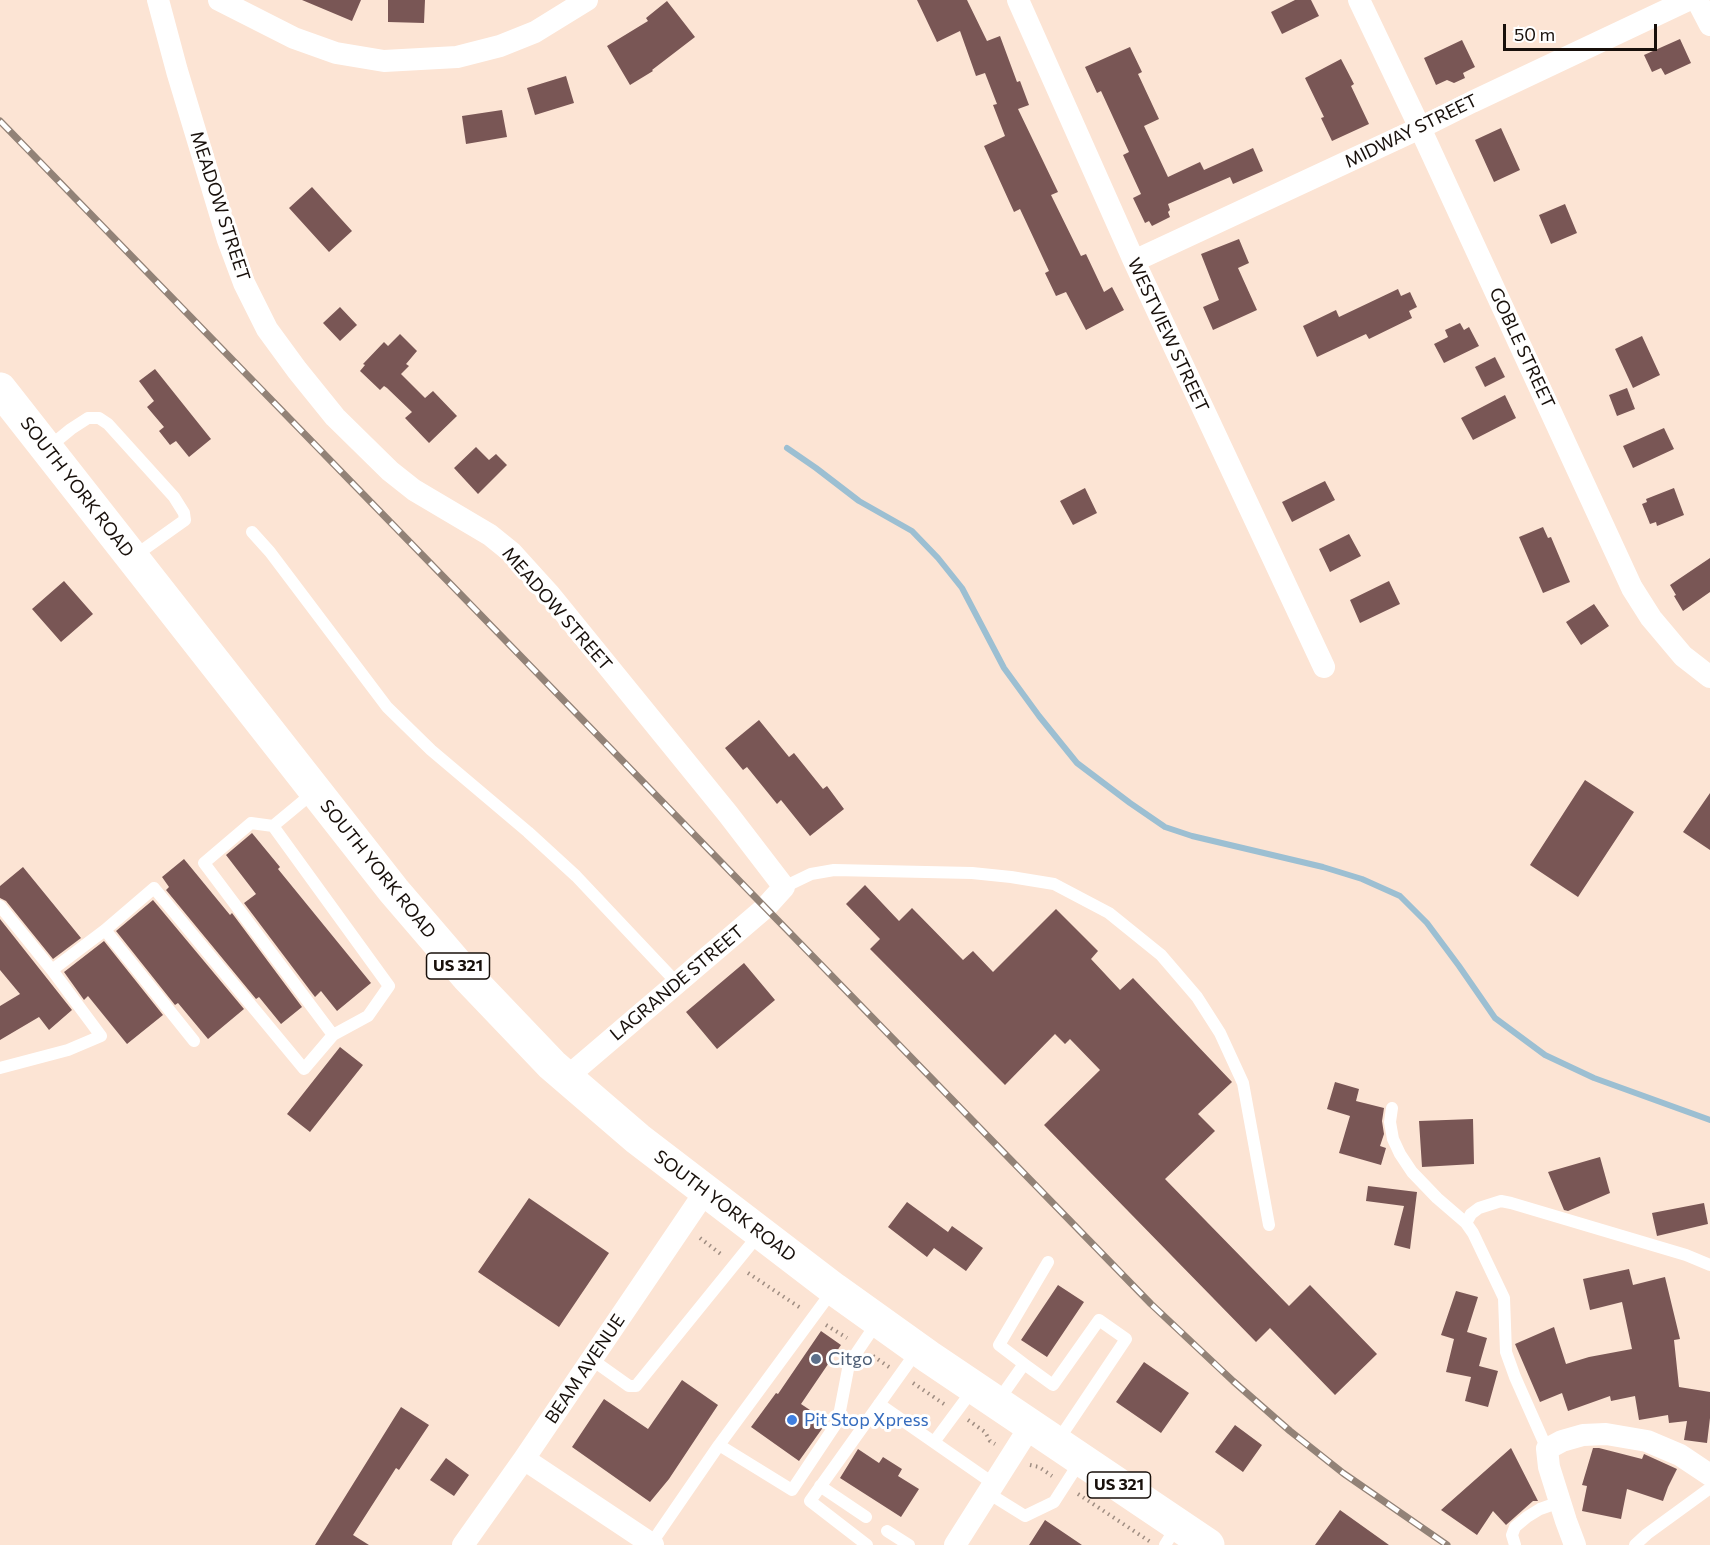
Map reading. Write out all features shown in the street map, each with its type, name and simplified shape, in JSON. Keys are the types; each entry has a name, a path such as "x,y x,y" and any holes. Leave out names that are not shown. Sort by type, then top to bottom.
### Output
{"main road":[{"name":"SOUTH YORK ROAD","path":"3,398 47,449 394,891 467,976 552,1065 638,1139 834,1289 1056,1442"},
{"name":"US 321","path":"1056,1442 1172,1535 1208,1545"}],"street":[{"name":"MEADOW STREET","path":"158,0 228,240 244,283 267,329 335,417 390,471 414,490 490,535 511,552 550,596 784,886"},
{"path":"219,0 294,38 336,53 384,61 457,57 500,46 535,32 573,4"},
{"name":"WESTVIEW STREET","path":"1018,0 1134,261 1324,668"},
{"name":"GOBLE STREET","path":"1359,0 1632,588 1651,618 1683,656 1710,677"},
{"name":"MIDWAY STREET","path":"1134,261 1688,0"},
{"path":"1697,0 1710,25"},
{"name":"LAGRANDE STREET","path":"567,1077 765,908 784,886"},
{"name":"BEAM AVENUE","path":"464,1545 705,1192"},
{"path":"1575,1545 1560,1502 1547,1449 1562,1441 1583,1435 1606,1434 1647,1441 1680,1455 1710,1475"},
{"path":"955,1545 991,1488 1056,1442"},
{"path":"524,1459 652,1544"}],"lane":[{"path":"47,449 88,418 99,418 108,424 174,497 184,513 185,520 132,558"},
{"path":"252,532 270,552 387,707 431,750 576,876 677,983"},
{"path":"273,826 315,791"},
{"path":"52,970 105,930 154,888 304,1069 333,1035 368,1017 389,986 273,826 251,823 204,863 333,1035"},
{"path":"784,886 811,874 834,870 972,873 1054,884 1109,913 1161,955 1197,997 1224,1040 1244,1083 1269,1225"},
{"path":"0,906 101,1036 68,1050 0,1068"},
{"path":"105,930 194,1041"},
{"path":"1392,1108 1390,1122 1393,1138 1400,1154 1412,1172 1466,1223 1504,1298 1506,1352 1547,1449"},
{"path":"1466,1223 1471,1214 1479,1208 1501,1202 1511,1203 1686,1255 1710,1265"},
{"path":"591,1359 629,1386 636,1386 760,1233"},
{"path":"879,1404 934,1442 1025,1516 1054,1502 1056,1442 1126,1339 1099,1320 1053,1385 999,1345 1048,1262"},
{"path":"652,1544 719,1445 834,1289"},
{"path":"719,1445 792,1490 838,1421 849,1364 879,1321"},
{"path":"867,1545 810,1501 918,1349"},
{"path":"934,1442 1024,1364"},
{"path":"820,1486 866,1517"},
{"path":"1635,1545 1710,1488"},
{"path":"1515,1545 1512,1535 1515,1527 1540,1509 1560,1502"},
{"path":"887,1531 905,1544"}],"building":[{"path":"302,0 361,0 352,21"},
{"path":"388,0 425,0 424,23 388,22"},
{"path":"917,0 967,0 987,41 1000,36 1017,82 1020,81 1029,105 1018,109 1058,192 1051,195 1081,256 1086,254 1104,292 1112,287 1124,310 1086,330 1066,292 1056,296 1045,273 1049,271 1020,209 1014,212 984,146 1005,136 993,105 997,104 985,73 976,76 960,31 937,42"},
{"path":"1295,0 1311,0 1319,16 1282,34 1271,12"},
{"path":"667,1 695,37 653,71 630,85 607,46 648,21 646,18"},
{"path":"1680,39 1691,63 1665,75 1661,68 1652,72 1644,55"},
{"path":"1462,40 1475,67 1463,73 1465,78 1454,83 1447,80 1436,85 1424,58"},
{"path":"1130,47 1142,72 1138,74 1159,119 1144,126 1168,177 1200,162 1204,170 1253,148 1263,171 1233,184 1230,177 1168,204 1170,217 1152,226 1149,221 1145,223 1133,198 1141,194 1123,155 1129,152 1101,91 1097,93 1085,67"},
{"path":"1341,59 1354,84 1351,86 1369,124 1332,141 1321,118 1324,117 1305,78"},
{"path":"566,76 574,103 535,115 527,88"},
{"path":"502,110 507,137 466,144 462,116"},
{"path":"1501,128 1520,170 1494,182 1475,140"},
{"path":"312,187 352,231 329,252 289,208"},
{"path":"1565,204 1577,233 1551,244 1539,215"},
{"path":"1239,239 1249,263 1238,268 1257,310 1213,330 1203,307 1219,300 1201,254"},
{"path":"1398,289 1401,296 1410,292 1417,307 1409,311 1412,318 1369,339 1366,334 1317,357 1303,326 1336,310 1339,317"},
{"path":"340,307 357,325 340,341 323,323"},
{"path":"1460,323 1464,330 1469,327 1479,346 1444,363 1434,344 1448,337 1445,330"},
{"path":"400,334 417,351 406,364 409,366 401,374 425,398 433,391 457,416 429,443 405,418 412,412 387,388 384,386 380,390 360,371 365,365 363,364 384,342 388,346"},
{"path":"1642,336 1660,375 1633,388 1615,349"},
{"path":"1495,357 1505,377 1485,387 1475,367"},
{"path":"155,369 211,439 189,457 176,441 170,445 159,431 164,427 147,407 154,401 139,381"},
{"path":"1627,388 1635,409 1617,416 1609,395"},
{"path":"1505,395 1516,418 1473,440 1461,418"},
{"path":"1664,428 1674,449 1633,468 1623,446"},
{"path":"476,447 489,460 496,454 507,465 478,494 454,468"},
{"path":"1325,481 1335,500 1292,522 1282,502"},
{"path":"1085,488 1097,513 1073,525 1060,501"},
{"path":"1674,488 1684,515 1657,526 1656,522 1650,524 1642,504 1647,502 1646,499"},
{"path":"1543,527 1548,538 1551,537 1570,582 1543,593 1519,537"},
{"path":"1349,534 1361,556 1330,572 1319,549"},
{"path":"1710,558 1710,592 1683,611 1670,585"},
{"path":"64,581 93,614 61,642 32,609"},
{"path":"1389,581 1400,604 1360,623 1350,600"},
{"path":"1594,604 1609,626 1581,645 1566,622"},
{"path":"759,720 789,757 794,753 823,789 827,786 844,809 810,836 781,800 777,804 747,767 743,770 725,748"},
{"path":"1585,780 1634,812 1578,897 1530,865"},
{"path":"1710,793 1710,850 1683,832"},
{"path":"252,833 280,867 278,869 371,983 337,1011 321,991 315,997 244,903 256,894 226,855"},
{"path":"184,859 230,915 232,913 302,1007 281,1024 259,997 256,999 166,890 169,887 162,877"},
{"path":"23,867 81,938 53,959 6,901 0,898 0,886"},
{"path":"865,885 899,921 912,908 963,960 973,951 993,972 1056,909 1098,951 1091,959 1120,990 1133,978 1232,1082 1198,1114 1215,1131 1165,1179 1289,1306 1310,1285 1377,1354 1335,1395 1270,1328 1256,1342 1044,1125 1100,1070 1070,1039 1065,1044 1055,1034 1005,1085 870,949 880,939 846,904"},
{"path":"153,900 244,1009 208,1039 178,1003 175,1005 116,931"},
{"path":"0,919 72,1010 49,1030 39,1017 0,1040 0,1006 20,994 0,970"},
{"path":"104,941 163,1015 127,1044 88,996 84,1000 64,972"},
{"path":"744,963 775,1000 717,1049 686,1012"},
{"path":"340,1047 363,1065 310,1132 287,1114"},
{"path":"1335,1082 1359,1089 1356,1101 1384,1108 1382,1121 1384,1134 1380,1146 1386,1148 1381,1165 1339,1153 1350,1116 1327,1109"},
{"path":"1473,1119 1474,1164 1422,1167 1419,1121"},
{"path":"1600,1157 1610,1193 1568,1211 1564,1210 1548,1172"},
{"path":"1368,1186 1417,1192 1410,1249 1394,1245 1404,1206 1366,1201"},
{"path":"529,1198 609,1253 559,1327 478,1272"},
{"path":"907,1202 948,1232 952,1226 983,1248 966,1271 934,1248 927,1257 888,1227"},
{"path":"1704,1203 1708,1224 1657,1236 1652,1213"},
{"path":"1629,1269 1633,1285 1665,1277 1680,1339 1674,1340 1679,1387 1710,1392 1707,1443 1684,1440 1687,1421 1669,1423 1668,1415 1639,1420 1635,1396 1611,1401 1610,1396 1568,1411 1562,1393 1540,1402 1515,1344 1554,1327 1566,1364 1632,1349 1622,1302 1590,1310 1583,1279"},
{"path":"1058,1285 1084,1302 1047,1357 1021,1340"},
{"path":"1456,1291 1478,1297 1467,1332 1487,1338 1479,1366 1498,1371 1488,1407 1465,1401 1471,1377 1446,1372 1454,1339 1441,1335"},
{"path":"821,1331 841,1345 801,1404 819,1416 816,1421 824,1426 799,1461 751,1427 776,1393 778,1394"},
{"path":"1144,1362 1189,1393 1161,1433 1116,1402"},
{"path":"682,1380 718,1405 669,1479 650,1502 572,1447 604,1399 648,1429"},
{"path":"401,1407 429,1425 399,1470 396,1468 353,1535 369,1545 315,1545"},
{"path":"1235,1425 1262,1445 1243,1472 1215,1452"},
{"path":"1511,1448 1538,1501 1533,1501 1506,1525 1493,1511 1477,1535 1441,1510"},
{"path":"1593,1448 1642,1459 1644,1454 1677,1469 1663,1501 1627,1489 1621,1519 1582,1511 1587,1486 1582,1485"},
{"path":"858,1449 879,1463 883,1457 902,1469 898,1476 919,1489 901,1517 840,1478"},
{"path":"446,1458 469,1475 454,1496 430,1480"},
{"path":"1340,1510 1389,1545 1315,1545"},
{"path":"1045,1520 1082,1545 1029,1545"}],"waterway":[{"path":"787,448 859,501 912,531 962,588 1004,668 1039,716 1077,763 1130,803 1165,827 1192,836 1323,867 1362,879 1400,896 1427,923 1495,1018 1545,1055 1594,1078 1710,1120"}],"railway":[{"path":"0,121 1151,1304 1290,1431 1343,1473 1447,1545"}],"place":[{"name":"Citgo","path":"816,1359"},
{"name":"Pit Stop Xpress","path":"792,1420"}]}
